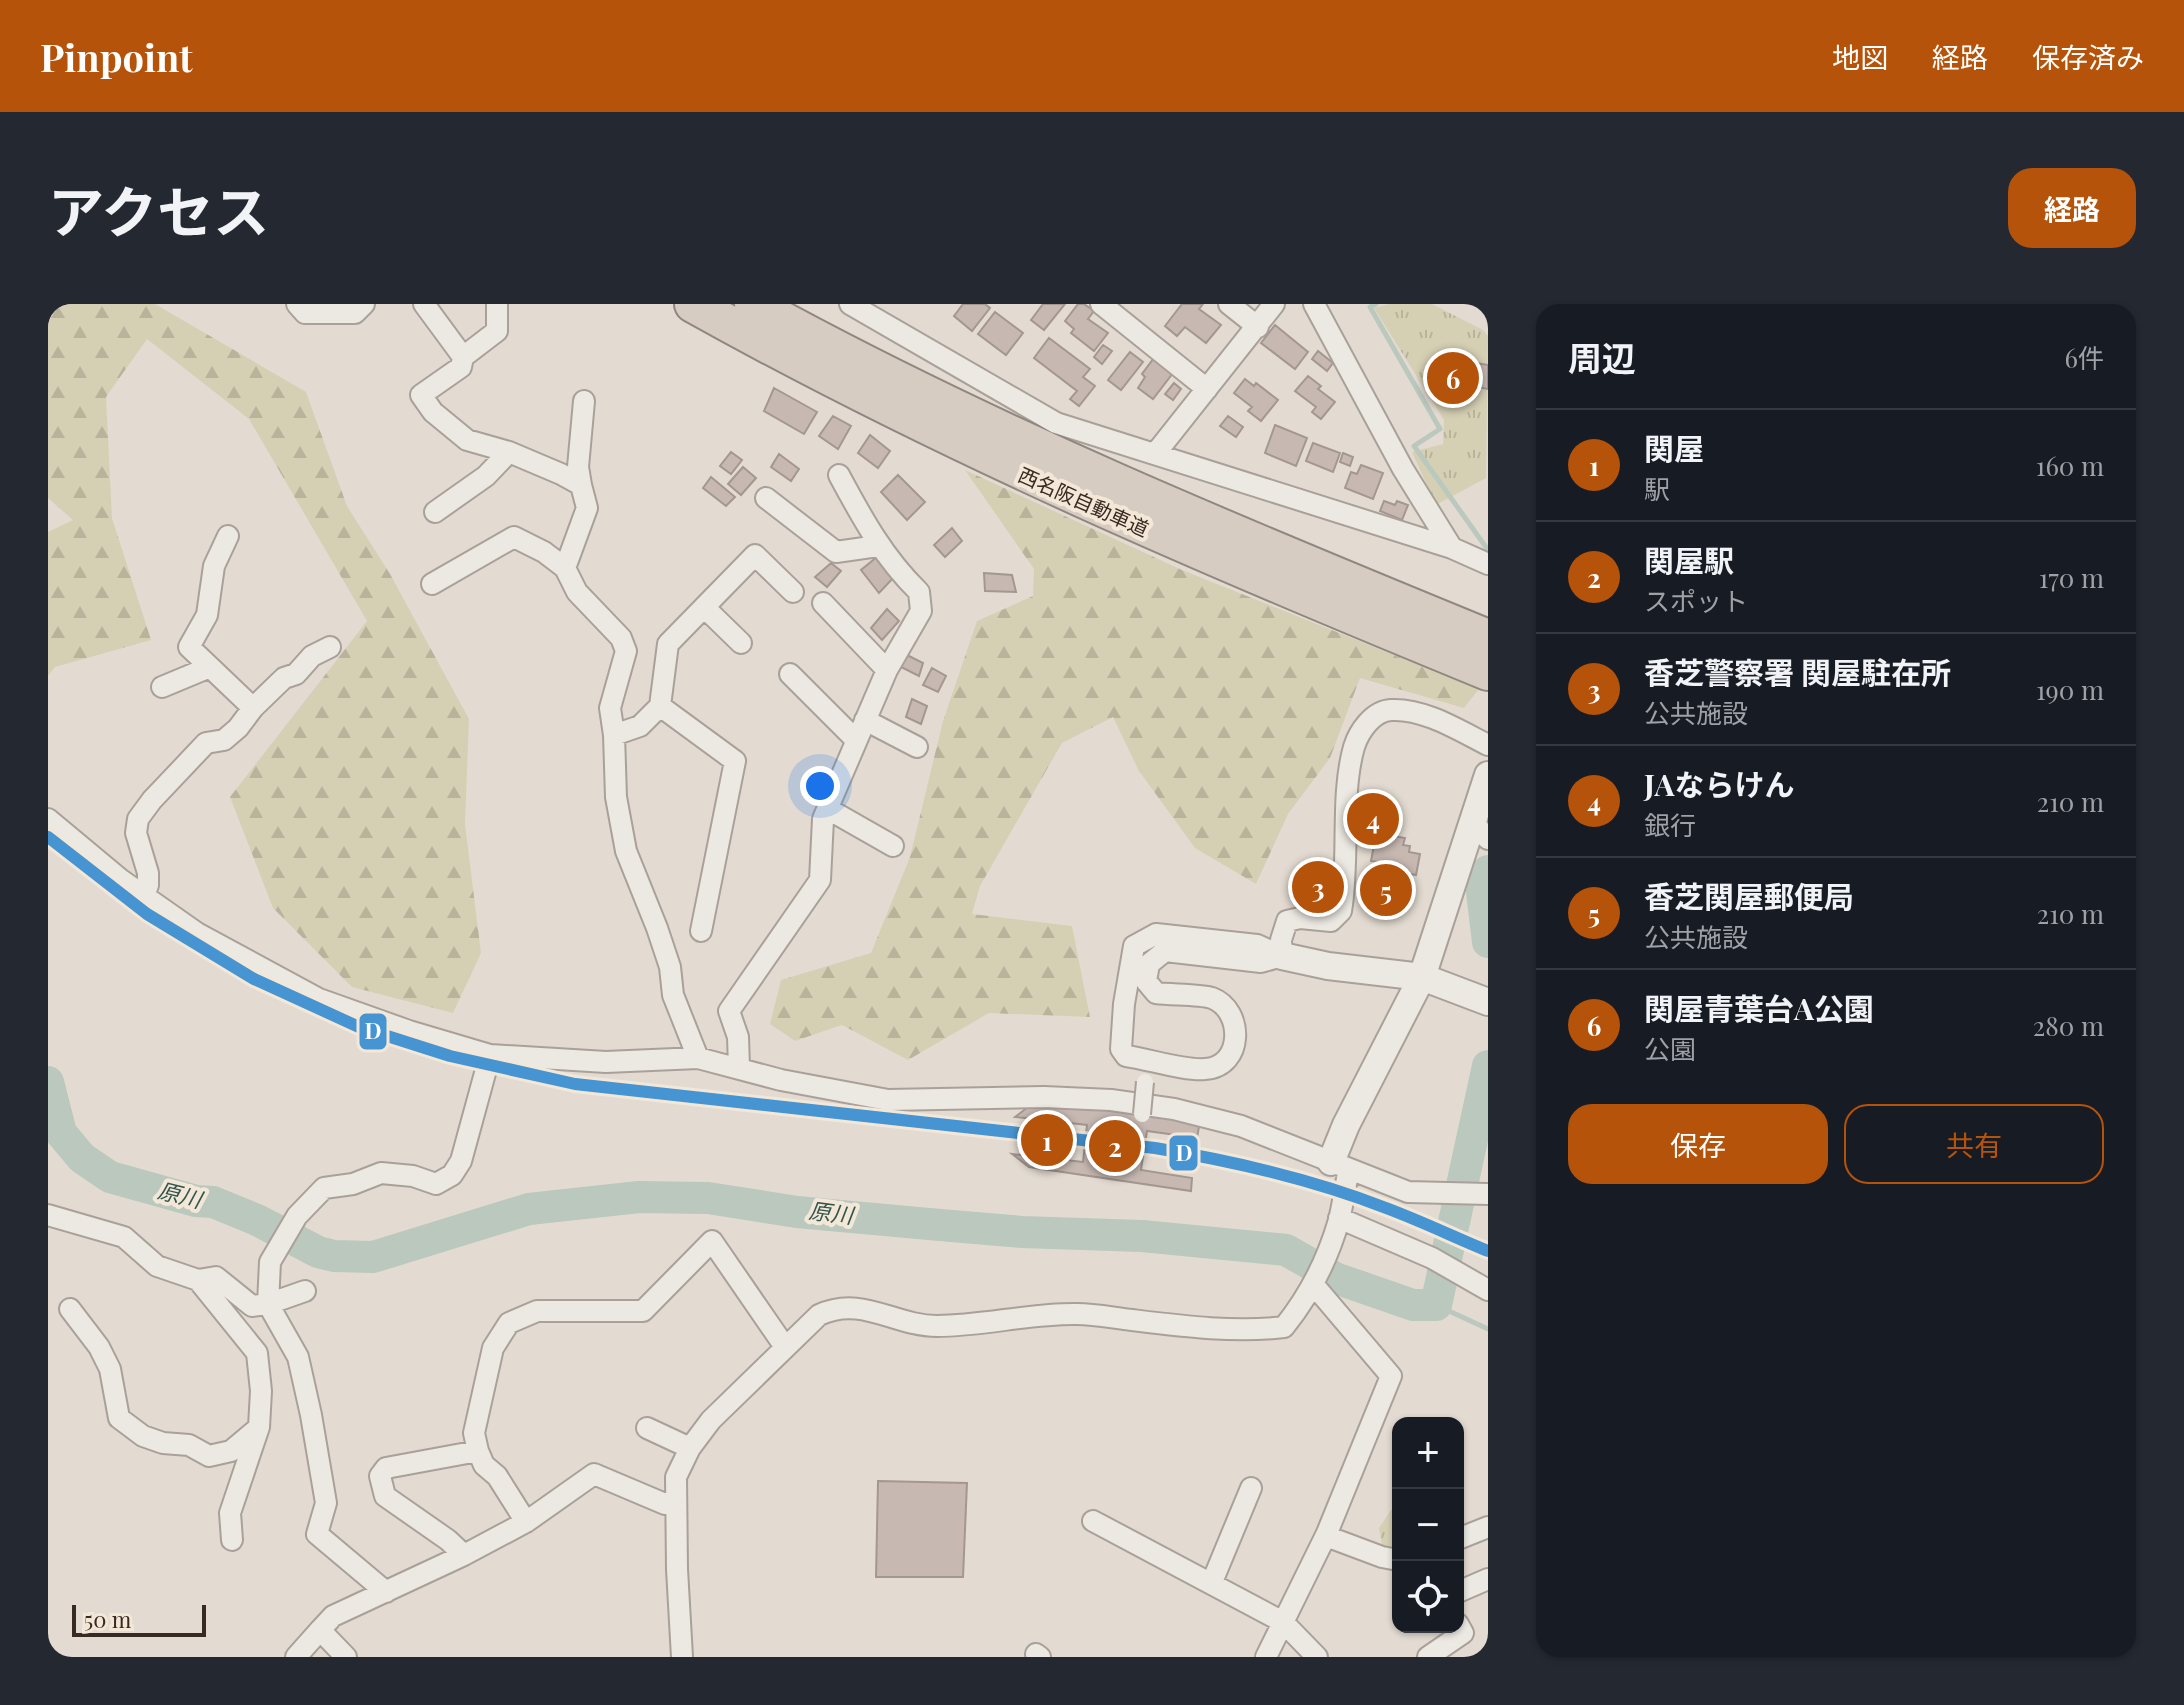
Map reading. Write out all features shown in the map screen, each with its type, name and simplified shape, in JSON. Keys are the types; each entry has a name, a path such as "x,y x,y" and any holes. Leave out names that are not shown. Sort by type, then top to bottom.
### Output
{"highway":[{"name":"西名阪自動車道","path":"693,304 777,351 999,462 1222,562 1488,672"},
{"name":"西名阪自動車道","path":"753,304 1009,433 1239,535 1488,638"}],"street":[{"path":"297,304 305,313 325,314 355,313 364,304"},
{"path":"424,304 463,357"},
{"path":"497,304 497,331 463,357 461,367 421,395 433,412 467,440 509,452 581,485"},
{"path":"1101,304 1207,389"},
{"path":"1229,304 1258,327"},
{"path":"1155,454 1274,304"},
{"path":"1314,304 1403,469 1452,548"},
{"path":"859,306 1056,423 1452,548 1488,564"},
{"path":"565,568 587,508 578,467 584,401"},
{"path":"435,512 486,476 509,452"},
{"path":"739,1067 738,1037 729,1011 820,880 823,819 887,670 921,611 919,592 894,568 878,546 839,475"},
{"path":"766,498 836,552 878,546"},
{"path":"228,536 214,566 207,615 189,647 253,708"},
{"path":"432,584 514,537 544,552 565,568 577,592 621,638 626,651 610,708 616,797 626,851 657,928 670,967 673,995 698,1058"},
{"path":"614,735 640,726 660,706 668,644 755,555 793,592"},
{"path":"823,603 887,670"},
{"path":"704,607 741,643"},
{"path":"144,896 148,873 136,833 138,819 164,785 206,743 224,740 284,678 296,674 312,656 330,647"},
{"path":"162,687 210,667"},
{"path":"790,674 856,740"},
{"path":"660,706 735,761 701,931"},
{"path":"1282,956 1281,940 1287,921 1300,918 1331,921 1341,911 1350,769 1355,745 1374,716 1389,709 1416,713 1488,745"},
{"path":"865,720 917,747"},
{"path":"682,1657 676,1477 690,1448 711,1420 819,1315 833,1309 860,1307 914,1324 938,1326 1080,1314 1160,1324 1265,1329 1284,1327 1313,1284 1339,1218 1340,1166 1346,1125 1422,977 1480,830 1488,775"},
{"path":"828,809 893,846"},
{"path":"48,819 144,896 197,933 319,999 409,1031 490,1055 606,1062 698,1058 781,1080 888,1100 1044,1097 1111,1100 1174,1109 1241,1126 1408,1192 1488,1194"},
{"path":"1282,956 1261,962 1165,951 1149,964 1146,981 1156,993 1212,998 1230,1012 1234,1028 1233,1054 1222,1066 1203,1070 1126,1056 1121,1049 1124,1004 1134,946 1156,934 1257,945 1282,956 1328,966 1422,977 1488,1002"},
{"path":"386,1592 317,1534 326,1503 298,1357 268,1304 270,1262 297,1216 324,1188 353,1184 381,1173 413,1176 436,1184 452,1175 461,1161 490,1055"},
{"path":"1142,1114 1145,1082"},
{"path":"48,1215 124,1237 157,1266 198,1280 216,1277 252,1306 268,1304 305,1291"},
{"path":"1339,1218 1432,1258 1488,1290"},
{"path":"526,1522 497,1476 484,1465 474,1433 493,1348 509,1323 537,1311 643,1311 712,1241 785,1347"},
{"path":"198,1280 257,1353 261,1391 259,1427 230,1513 232,1540"},
{"path":"1266,1657 1326,1536 1391,1376 1313,1284"},
{"path":"70,1309 99,1347 110,1369 119,1418 143,1436 163,1443 189,1445 209,1456 231,1451 259,1427"},
{"path":"647,1428 690,1448"},
{"path":"464,1555 448,1540 385,1496 380,1476 386,1468 478,1451"},
{"path":"296,1657 333,1616 464,1555 526,1522 594,1474 665,1504 675,1499"},
{"path":"1212,1582 1251,1488"},
{"path":"1093,1521 1283,1622 1317,1657"},
{"path":"1464,1537 1488,1527"},
{"path":"1326,1536 1392,1559"},
{"path":"1464,1589 1488,1579"},
{"path":"320,1630 346,1657"},
{"path":"1428,1657 1463,1633"}],"green space":[{"path":"48,304 155,304 306,392 347,506 390,574 469,719 465,824 481,953 453,1013 352,987 273,908 230,797 367,621 249,419 147,339 106,397 112,518 151,640 55,667 48,676 48,532 73,520 48,498"},
{"path":"1389,304 1432,304 1483,330 1488,336 1486,478 1436,505 1412,452 1443,444 1444,420 1374,308"},
{"path":"965,470 1182,570 1479,689 1464,708 1360,678 1330,758 1288,814 1256,884 1195,848 1139,771 1113,717 1062,743 980,886 972,914 1072,926 1090,1017 989,1013 908,1060 842,1025 795,1041 770,1024 781,980 871,953 910,857 943,721 977,621 1033,596 1034,569"},
{"path":"1392,1510 1392,1548 1382,1545 1379,1528"}],"building":[{"path":"963,304 985,304 990,308 972,331 954,316"},
{"path":"1043,304 1065,304 1044,330 1031,320"},
{"path":"1078,304 1084,304 1094,311 1088,319 1108,333 1094,351 1071,333 1074,329 1065,321"},
{"path":"1182,304 1203,304 1199,309 1221,325 1206,343 1185,327 1177,336 1165,326"},
{"path":"995,312 1023,333 1006,355 978,334"},
{"path":"1275,325 1308,352 1295,369 1261,343"},
{"path":"1049,338 1090,369 1083,377 1095,386 1079,406 1070,399 1077,391 1034,358"},
{"path":"1103,345 1112,351 1102,364 1094,357"},
{"path":"1318,351 1333,363 1327,371 1312,359"},
{"path":"1130,352 1143,362 1121,390 1108,380"},
{"path":"1154,358 1173,373 1153,399 1138,388 1145,377 1142,374"},
{"path":"1476,363 1488,365 1488,389 1472,386"},
{"path":"1308,376 1321,386 1318,389 1335,402 1321,419 1312,412 1316,407 1295,391"},
{"path":"1245,379 1254,386 1256,383 1278,400 1261,421 1248,411 1252,407 1234,393"},
{"path":"1174,383 1181,389 1173,400 1165,394"},
{"path":"774,388 817,412 804,434 764,411"},
{"path":"833,416 851,426 838,449 819,436"},
{"path":"1228,416 1243,427 1236,437 1220,426"},
{"path":"1275,425 1307,438 1296,466 1265,453"},
{"path":"870,435 890,451 878,468 858,453"},
{"path":"1313,443 1340,453 1333,472 1306,461"},
{"path":"731,452 742,460 731,474 720,466"},
{"path":"1343,453 1353,457 1350,466 1340,462"},
{"path":"779,454 799,469 791,481 771,467"},
{"path":"1361,465 1383,473 1373,499 1345,488 1351,472 1357,474"},
{"path":"743,467 756,478 741,495 728,484"},
{"path":"898,475 925,502 907,520 881,492"},
{"path":"711,477 735,497 726,506 703,488"},
{"path":"1384,501 1408,505 1402,520 1380,511"},
{"path":"952,528 962,541 945,557 934,545"},
{"path":"878,556 896,575 879,593 861,570"},
{"path":"831,563 841,571 827,587 815,577"},
{"path":"984,573 1012,575 1016,592 985,591"},
{"path":"887,609 899,621 882,640 871,628"},
{"path":"905,654 923,663 919,676 901,667"},
{"path":"932,668 946,676 938,692 923,685"},
{"path":"912,699 927,706 921,724 906,717"},
{"path":"1366,804 1385,807 1381,835 1361,832"},
{"path":"1387,835 1405,838 1403,845 1410,846 1409,852 1420,854 1416,875 1388,870 1389,864 1371,861 1375,840 1385,842"},
{"path":"1298,869 1310,870 1309,892 1296,891"},
{"path":"1312,869 1319,869 1319,880 1325,880 1324,894 1311,893"},
{"path":"1370,874 1408,883 1403,905 1365,896"},
{"path":"1036,1101 1200,1121 1197,1138 1147,1131 1141,1170 1192,1178 1191,1191 1029,1167 1012,1154 1083,1162 1087,1125 1015,1117"},
{"path":"878,1481 967,1483 963,1577 876,1577"}],"waterway":[{"path":"1376,304 1370,307 1440,429 1414,446 1488,550"},
{"name":"原川","path":"1488,871 1482,892 1488,942"},
{"name":"原川","path":"48,1082 61,1133 82,1158 110,1177 196,1201 213,1202 257,1220 318,1252 334,1256 373,1257 529,1209 639,1197 708,1198 797,1212 940,1225 1022,1232 1142,1236 1286,1250 1335,1278 1413,1305 1436,1305 1488,1066"},
{"path":"1436,1305 1488,1329"}],"transit line":[{"name":"D","path":"48,837 147,914 254,979 359,1027 450,1056 575,1084 1184,1153 1330,1188 1488,1251"}],"place":[{"name":"関屋青葉台A公園","path":"1453,378"},
{"name":"JAならけん","path":"1373,819"},
{"name":"香芝警察署 関屋駐在所","path":"1318,887"},
{"name":"香芝関屋郵便局","path":"1386,890"},
{"name":"関屋","path":"1047,1140"},
{"name":"関屋駅","path":"1115,1146"}]}
